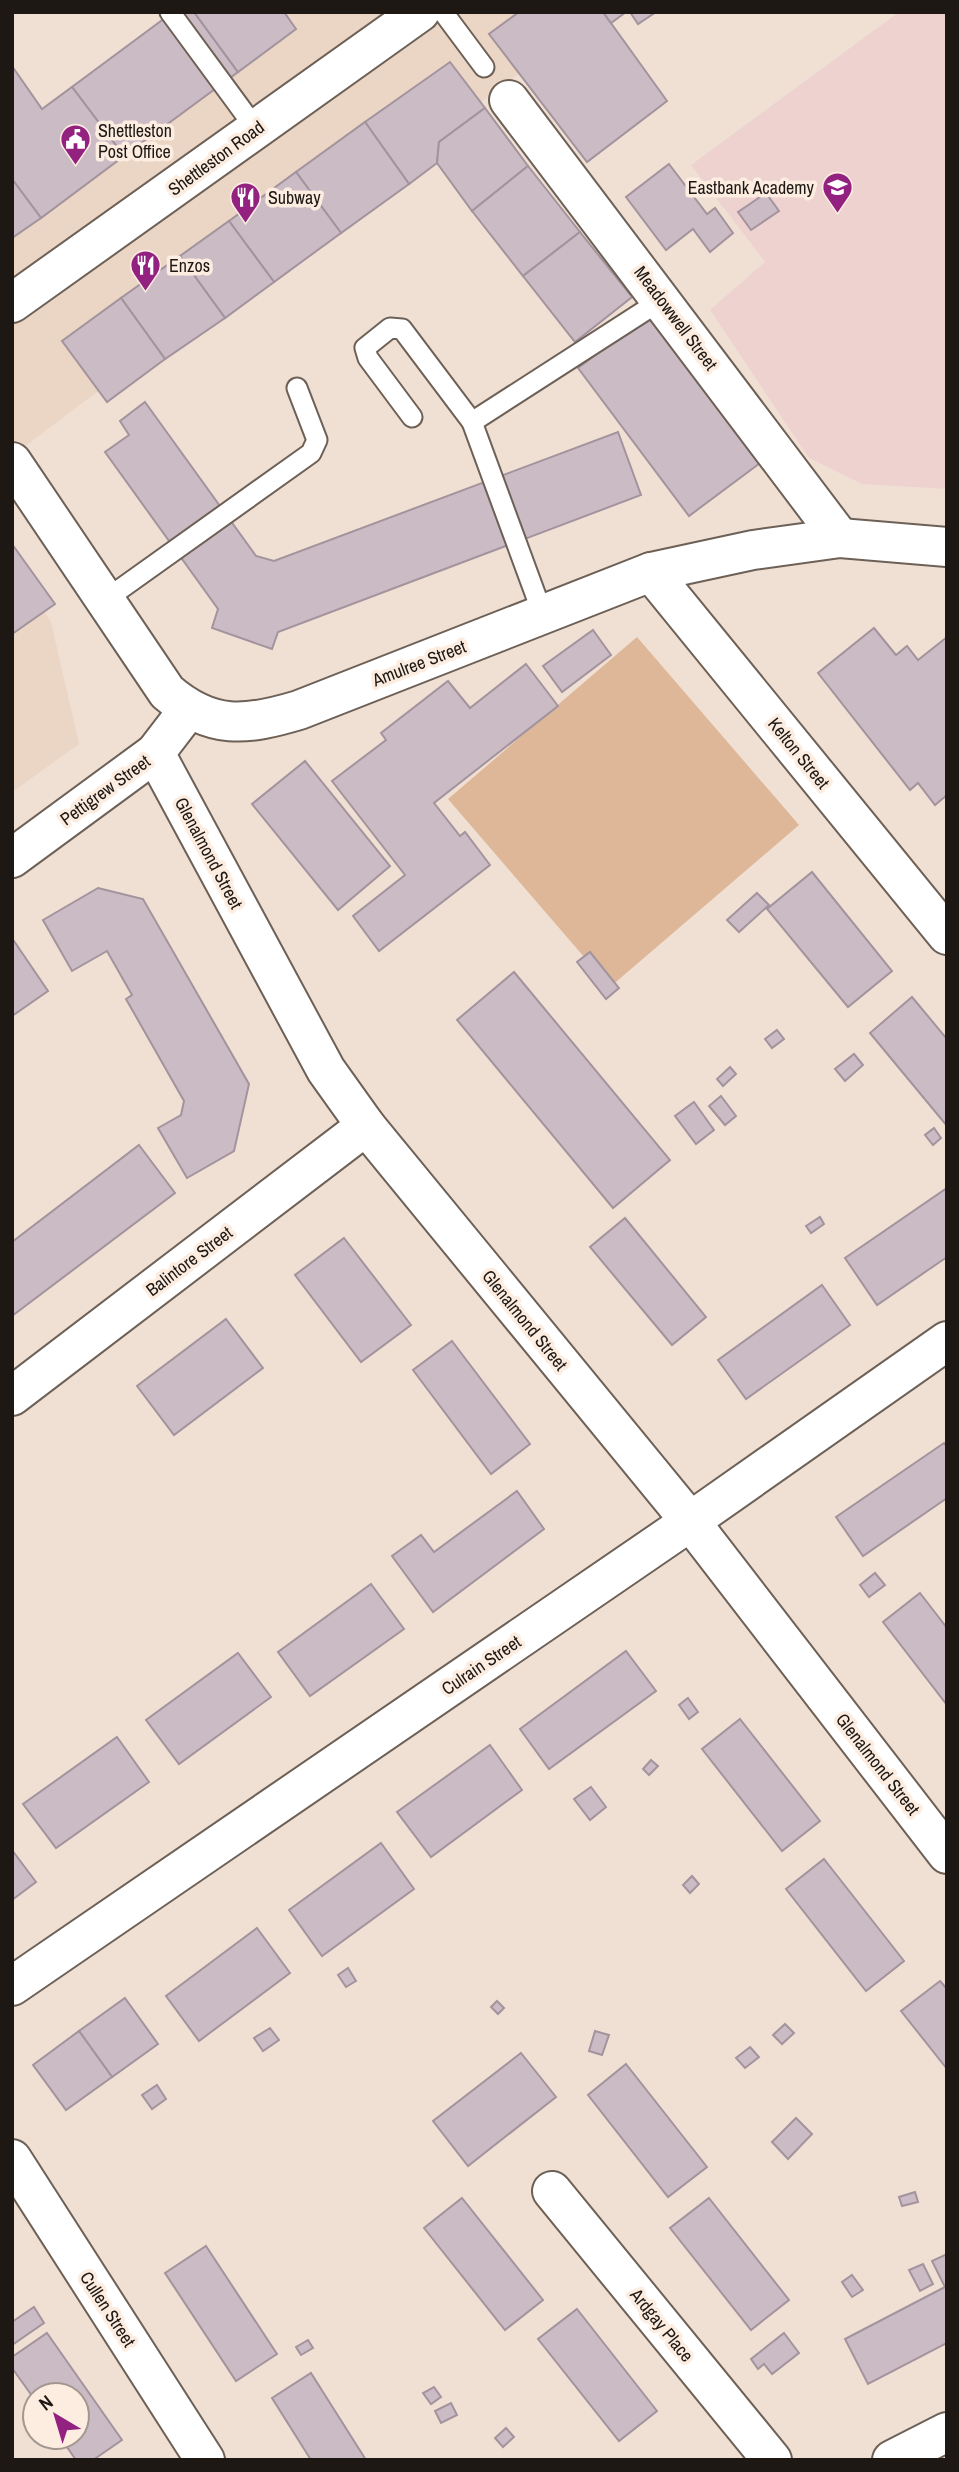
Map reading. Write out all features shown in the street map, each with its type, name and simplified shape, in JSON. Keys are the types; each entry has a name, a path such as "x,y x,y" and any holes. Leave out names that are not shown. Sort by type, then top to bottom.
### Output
{"street":[{"name":"Shettleston Road","path":"12,303 420,12"},
{"name":"Meadowwell Street","path":"509,100 663,299 840,538"},
{"name":"Amulree Street","path":"12,462 167,692 188,710 216,720 241,723 269,719 651,572 753,550 840,538 947,547"},
{"name":"Kelton Street","path":"651,572 947,935"},
{"name":"Pettigrew Street","path":"12,858 155,753 188,710"},
{"name":"Glenalmond Street","path":"155,753 326,1070 366,1126 690,1521 947,1854"},
{"name":"Balintore Street","path":"12,1396 366,1126"},
{"name":"Culrain Street","path":"12,1986 690,1521 947,1341"},
{"name":"Cullen Street","path":"12,2159 205,2460"},
{"name":"Ardgay Place","path":"552,2191 772,2460"},
{"path":"892,2460 947,2432"}],"lane":[{"path":"170,12 256,129"},
{"path":"443,12 484,67"},
{"path":"472,422 663,299"},
{"path":"412,417 368,358 365,348 377,335 390,328 401,329 472,422 543,615"},
{"path":"104,600 311,453 317,440 297,388"}],"shaded area":[{"path":"245,12 601,12 12,456 12,177"},
{"name":"Eastbank Academy","path":"899,12 947,12 947,489 862,484 809,458 710,310 765,262 691,165"},
{"path":"12,561 51,622 79,744 12,792"},
{"path":"637,637 799,825 610,987 448,799"}],"building":[{"path":"173,12 194,12 238,72 124,156 72,87"},
{"path":"194,12 284,12 296,29 238,72"},
{"path":"519,12 603,12 667,101 587,162 489,34"},
{"path":"603,12 626,12 611,23"},
{"path":"630,12 656,12 638,24"},
{"path":"450,62 485,108 439,142 437,163 409,184 365,122"},
{"path":"12,66 42,109 72,87 124,156 41,218 12,179"},
{"path":"485,108 528,166 472,211 437,163 439,142"},
{"path":"365,122 409,184 341,233 296,172"},
{"path":"669,164 707,214 715,208 733,233 710,252 693,229 666,250 626,197"},
{"path":"528,166 580,232 523,276 472,211"},
{"path":"296,172 341,233 274,282 229,221"},
{"path":"12,179 41,218 12,238"},
{"path":"766,193 779,211 751,230 738,212"},
{"path":"229,221 274,282 225,318 180,256"},
{"path":"580,232 632,297 575,342 523,276"},
{"path":"180,256 225,318 165,359 121,298"},
{"path":"121,298 165,359 107,402 62,341"},
{"path":"650,314 760,463 689,516 578,368"},
{"path":"145,402 256,556 274,561 618,432 641,495 278,632 272,649 212,628 218,609 105,452 129,435 120,421"},
{"path":"12,544 55,604 12,634"},
{"path":"874,628 896,655 907,646 918,660 947,637 947,795 935,805 918,783 910,790 818,673"},
{"path":"593,630 611,655 562,692 543,666"},
{"path":"526,664 558,706 434,803 460,836 465,832 490,865 379,951 353,916 405,875 332,781 386,740 381,733 448,681 470,708"},
{"path":"305,761 390,866 338,910 252,804"},
{"path":"812,872 892,971 848,1007 767,909"},
{"path":"98,888 143,899 249,1084 234,1151 187,1178 158,1128 181,1115 184,1101 126,999 132,995 107,951 72,971 43,920"},
{"path":"757,893 769,905 739,932 727,920"},
{"path":"14,941 48,991 12,1016 12,942"},
{"path":"590,952 619,988 606,999 577,962"},
{"path":"514,972 670,1160 613,1208 457,1020"},
{"path":"912,997 947,1039 947,1126 870,1033"},
{"path":"777,1030 784,1039 772,1048 765,1039"},
{"path":"854,1054 863,1065 845,1081 835,1069"},
{"path":"730,1067 736,1074 723,1086 717,1079"},
{"path":"721,1096 736,1116 725,1125 709,1106"},
{"path":"694,1102 714,1130 696,1144 675,1116"},
{"path":"934,1128 941,1138 933,1145 925,1135"},
{"path":"139,1145 175,1193 12,1316 12,1242"},
{"path":"947,1188 947,1257 877,1305 845,1258"},
{"path":"820,1217 824,1224 811,1233 806,1226"},
{"path":"625,1218 706,1317 672,1345 590,1247"},
{"path":"344,1238 411,1325 361,1362 295,1275"},
{"path":"822,1285 850,1325 746,1399 718,1360"},
{"path":"226,1319 263,1368 174,1435 137,1386"},
{"path":"452,1341 530,1444 491,1474 413,1370"},
{"path":"944,1443 947,1447 947,1498 863,1556 836,1517"},
{"path":"517,1491 544,1529 433,1612 392,1556 421,1535 434,1552"},
{"path":"875,1573 885,1585 869,1597 860,1585"},
{"path":"371,1584 404,1629 310,1696 278,1652"},
{"path":"920,1593 947,1628 947,1705 883,1622"},
{"path":"626,1651 656,1691 549,1769 520,1729"},
{"path":"238,1653 271,1697 179,1764 146,1720"},
{"path":"688,1698 698,1712 689,1719 679,1705"},
{"path":"740,1719 820,1821 782,1851 702,1749"},
{"path":"117,1737 149,1782 56,1848 23,1804"},
{"path":"490,1745 522,1790 431,1857 397,1812"},
{"path":"651,1760 658,1766 649,1775 643,1769"},
{"path":"591,1787 606,1807 590,1820 574,1799"},
{"path":"381,1843 414,1889 322,1956 289,1910"},
{"path":"12,1850 36,1882 12,1900"},
{"path":"824,1859 904,1961 866,1991 786,1889"},
{"path":"692,1876 699,1884 690,1893 683,1885"},
{"path":"257,1928 290,1973 199,2041 166,1996"},
{"path":"348,1968 356,1981 346,1987 338,1975"},
{"path":"940,1981 947,1989 947,2069 901,2011"},
{"path":"125,1998 158,2044 112,2077 79,2031"},
{"path":"497,2001 504,2008 498,2014 491,2007"},
{"path":"785,2024 794,2033 782,2044 773,2035"},
{"path":"270,2028 279,2040 263,2051 254,2038"},
{"path":"79,2031 112,2077 66,2110 33,2065"},
{"path":"595,2031 609,2035 602,2055 589,2051"},
{"path":"750,2047 759,2057 745,2068 736,2058"},
{"path":"521,2053 556,2097 468,2166 433,2121"},
{"path":"626,2064 707,2167 668,2197 588,2095"},
{"path":"157,2085 166,2099 152,2109 142,2095"},
{"path":"796,2118 812,2134 788,2159 772,2142"},
{"path":"915,2192 918,2202 902,2206 899,2197"},
{"path":"462,2198 543,2300 505,2330 424,2228"},
{"path":"709,2198 789,2300 751,2330 670,2228"},
{"path":"206,2246 277,2354 236,2381 165,2273"},
{"path":"947,2254 947,2343 868,2384 845,2339 945,2287 932,2261"},
{"path":"923,2264 933,2284 920,2291 909,2270"},
{"path":"852,2275 863,2290 852,2297 842,2282"},
{"path":"34,2307 44,2323 12,2345 12,2322"},
{"path":"577,2309 657,2411 619,2441 538,2339"},
{"path":"47,2333 81,2381 21,2381 12,2368 12,2357"},
{"path":"784,2333 799,2353 772,2374 764,2364 758,2369 751,2359"},
{"path":"308,2340 313,2348 301,2355 296,2347"},
{"path":"311,2373 366,2460 311,2460 272,2398"},
{"path":"434,2387 441,2397 431,2404 423,2393"},
{"path":"91,2396 122,2440 93,2460 76,2460 70,2451 91,2451"},
{"path":"451,2403 457,2415 441,2423 435,2411"},
{"path":"506,2428 514,2437 503,2447 495,2438"}],"place":[{"name":"Shettleston Post Office","path":"75,167"},
{"name":"Eastbank Academy","path":"837,214"},
{"name":"Subway","path":"245,224"},
{"name":"Enzos","path":"146,292"}]}
